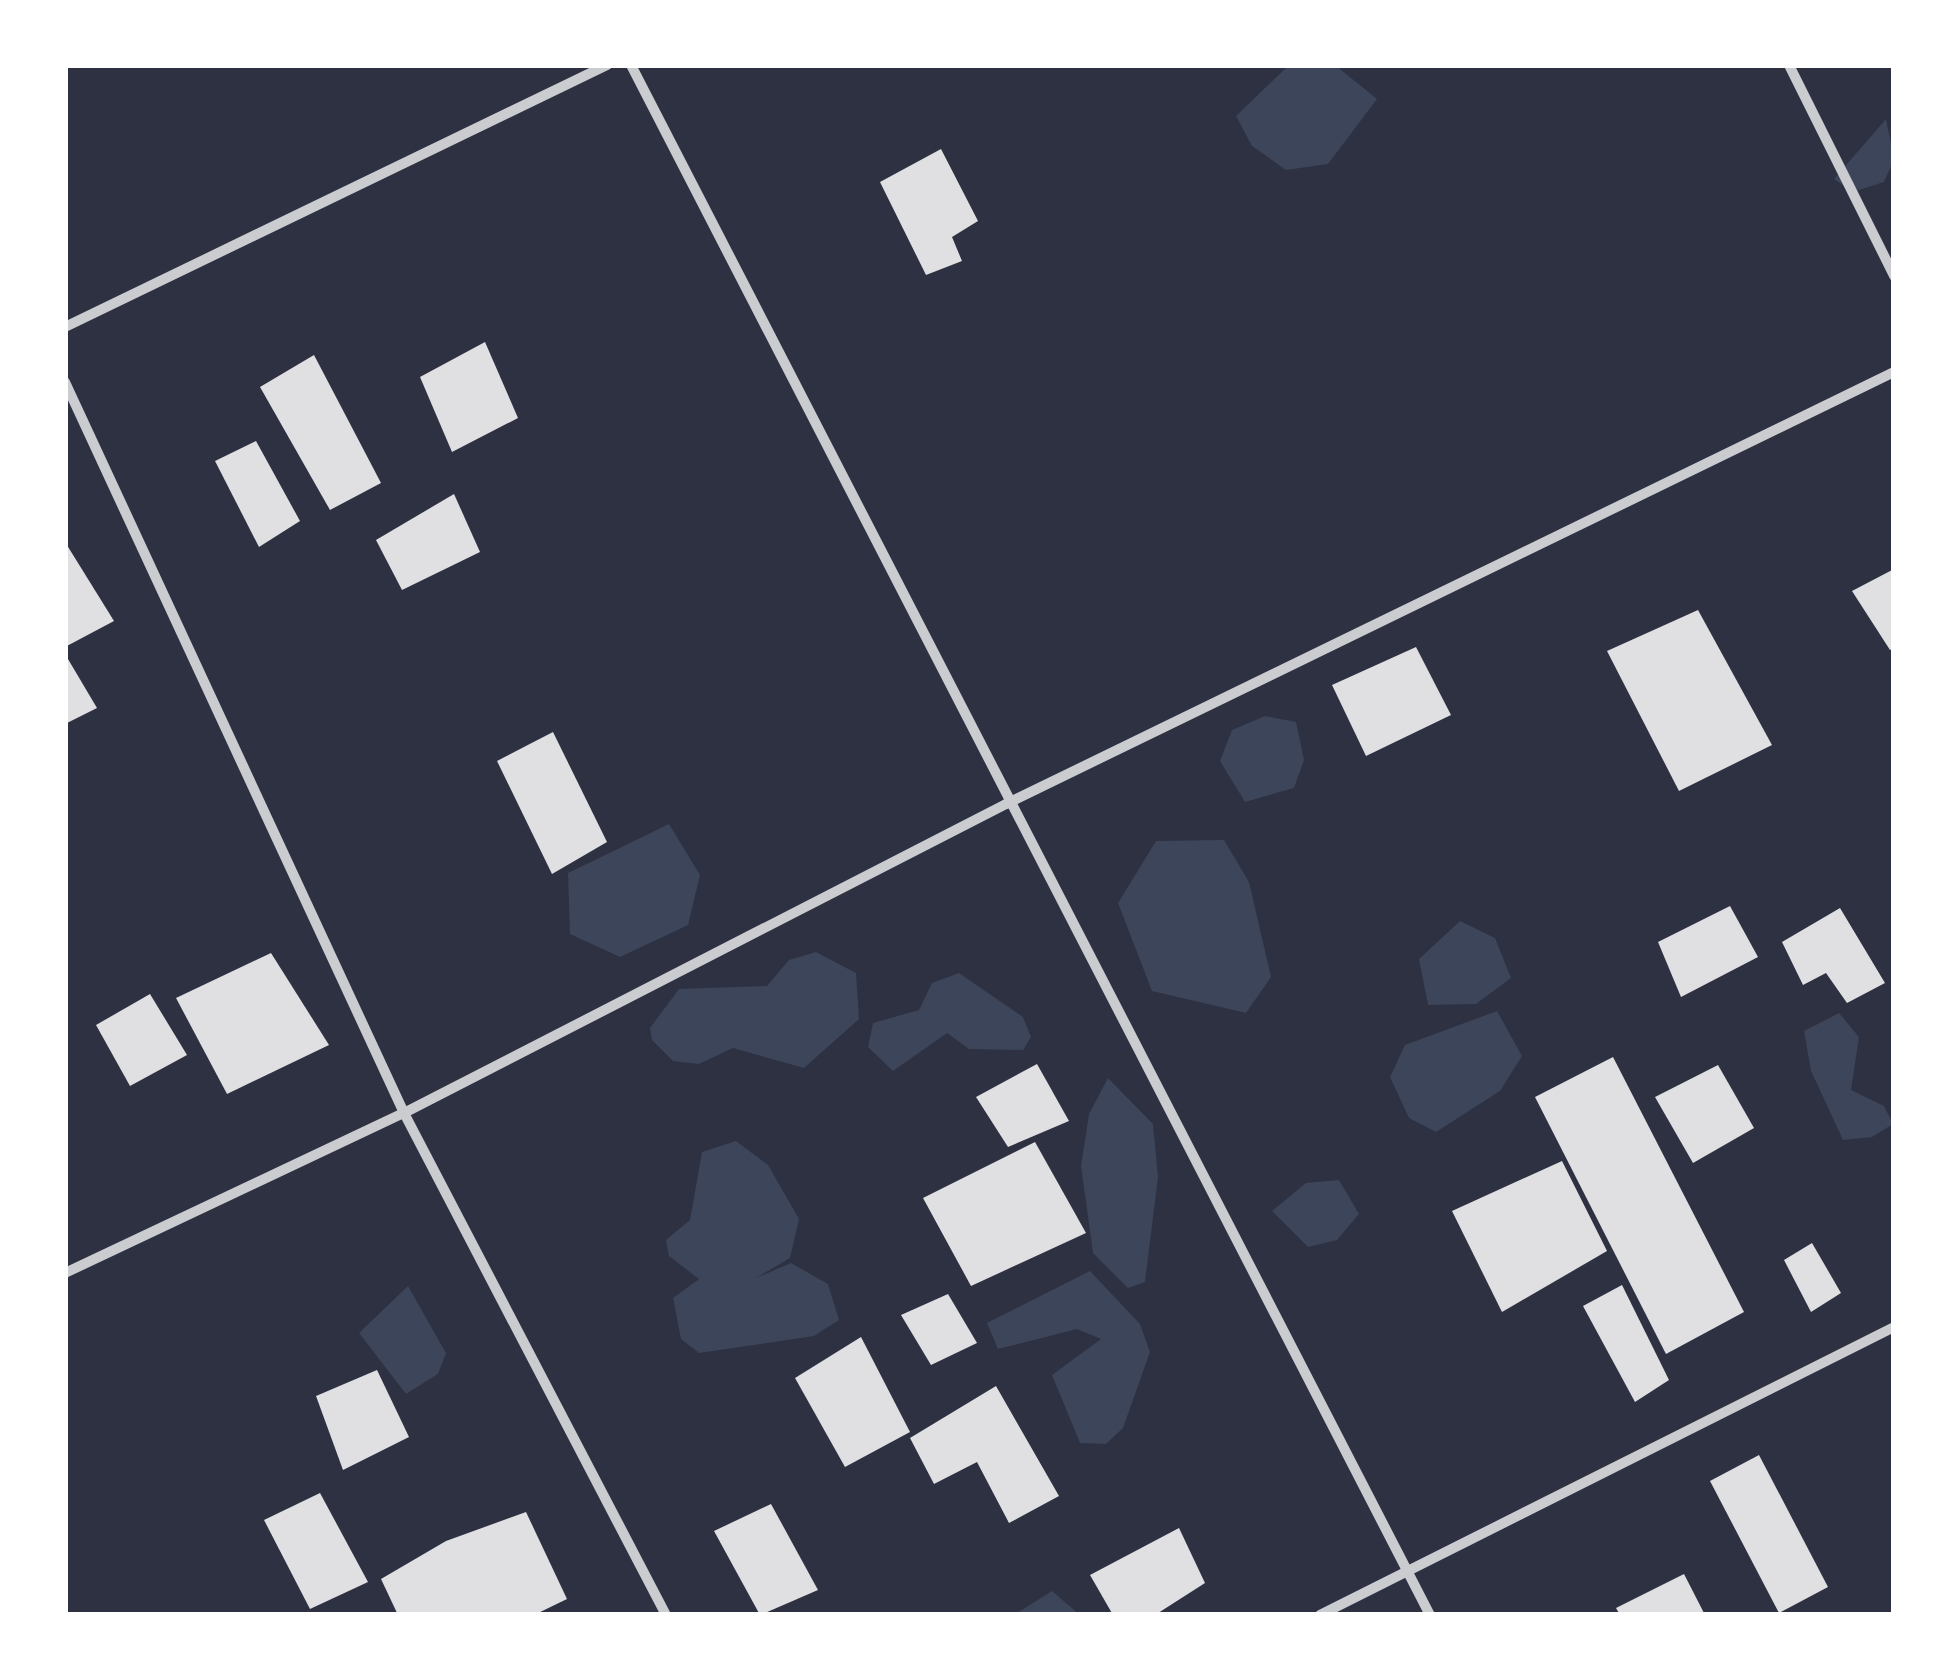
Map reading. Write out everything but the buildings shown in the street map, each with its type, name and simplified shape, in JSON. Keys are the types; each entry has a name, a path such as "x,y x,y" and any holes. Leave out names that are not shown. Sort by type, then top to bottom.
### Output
{"street":[{"path":"65,326 607,65"},
{"path":"631,65 1006,804 1430,1615"},
{"path":"1788,65 1894,276"},
{"path":"65,1273 404,1114 1006,804 1894,372"},
{"path":"65,382 404,1114 666,1615"},
{"path":"1320,1615 1894,1327"}],"shaded area":[{"path":"1289,65 1335,65 1377,99 1328,164 1286,170 1252,146 1236,116"},
{"path":"1886,119 1894,159 1884,182 1853,192 1834,179"},
{"path":"1265,716 1296,722 1304,760 1294,788 1245,802 1220,761 1232,730"},
{"path":"669,824 700,875 688,925 620,957 570,934 568,873"},
{"path":"1224,840 1249,882 1271,977 1246,1013 1152,991 1118,903 1156,841"},
{"path":"1460,921 1495,938 1511,978 1476,1004 1428,1005 1419,959"},
{"path":"816,952 856,973 859,1019 804,1068 733,1048 699,1064 673,1061 652,1040 650,1028 679,989 767,986 789,960"},
{"path":"959,973 1023,1017 1031,1037 1023,1050 969,1049 947,1033 893,1071 868,1047 873,1023 919,1010 932,983"},
{"path":"1497,1011 1522,1056 1500,1091 1436,1132 1409,1118 1390,1077 1405,1045"},
{"path":"1839,1013 1859,1037 1851,1090 1884,1106 1893,1124 1872,1137 1843,1140 1811,1071 1804,1031"},
{"path":"1108,1078 1153,1124 1158,1177 1145,1282 1128,1288 1093,1253 1081,1166 1089,1114"},
{"path":"736,1141 768,1165 799,1219 790,1258 756,1278 791,1263 828,1284 839,1320 814,1336 699,1353 681,1339 673,1298 699,1279 669,1256 666,1240 690,1220 702,1152"},
{"path":"1339,1180 1359,1214 1337,1240 1308,1247 1272,1211 1306,1183"},
{"path":"1090,1271 1140,1324 1150,1352 1123,1428 1106,1444 1080,1443 1052,1375 1101,1339 1077,1329 998,1349 987,1323"},
{"path":"408,1286 446,1353 438,1374 406,1394 359,1333"},
{"path":"1052,1591 1080,1615 1014,1615"}]}
